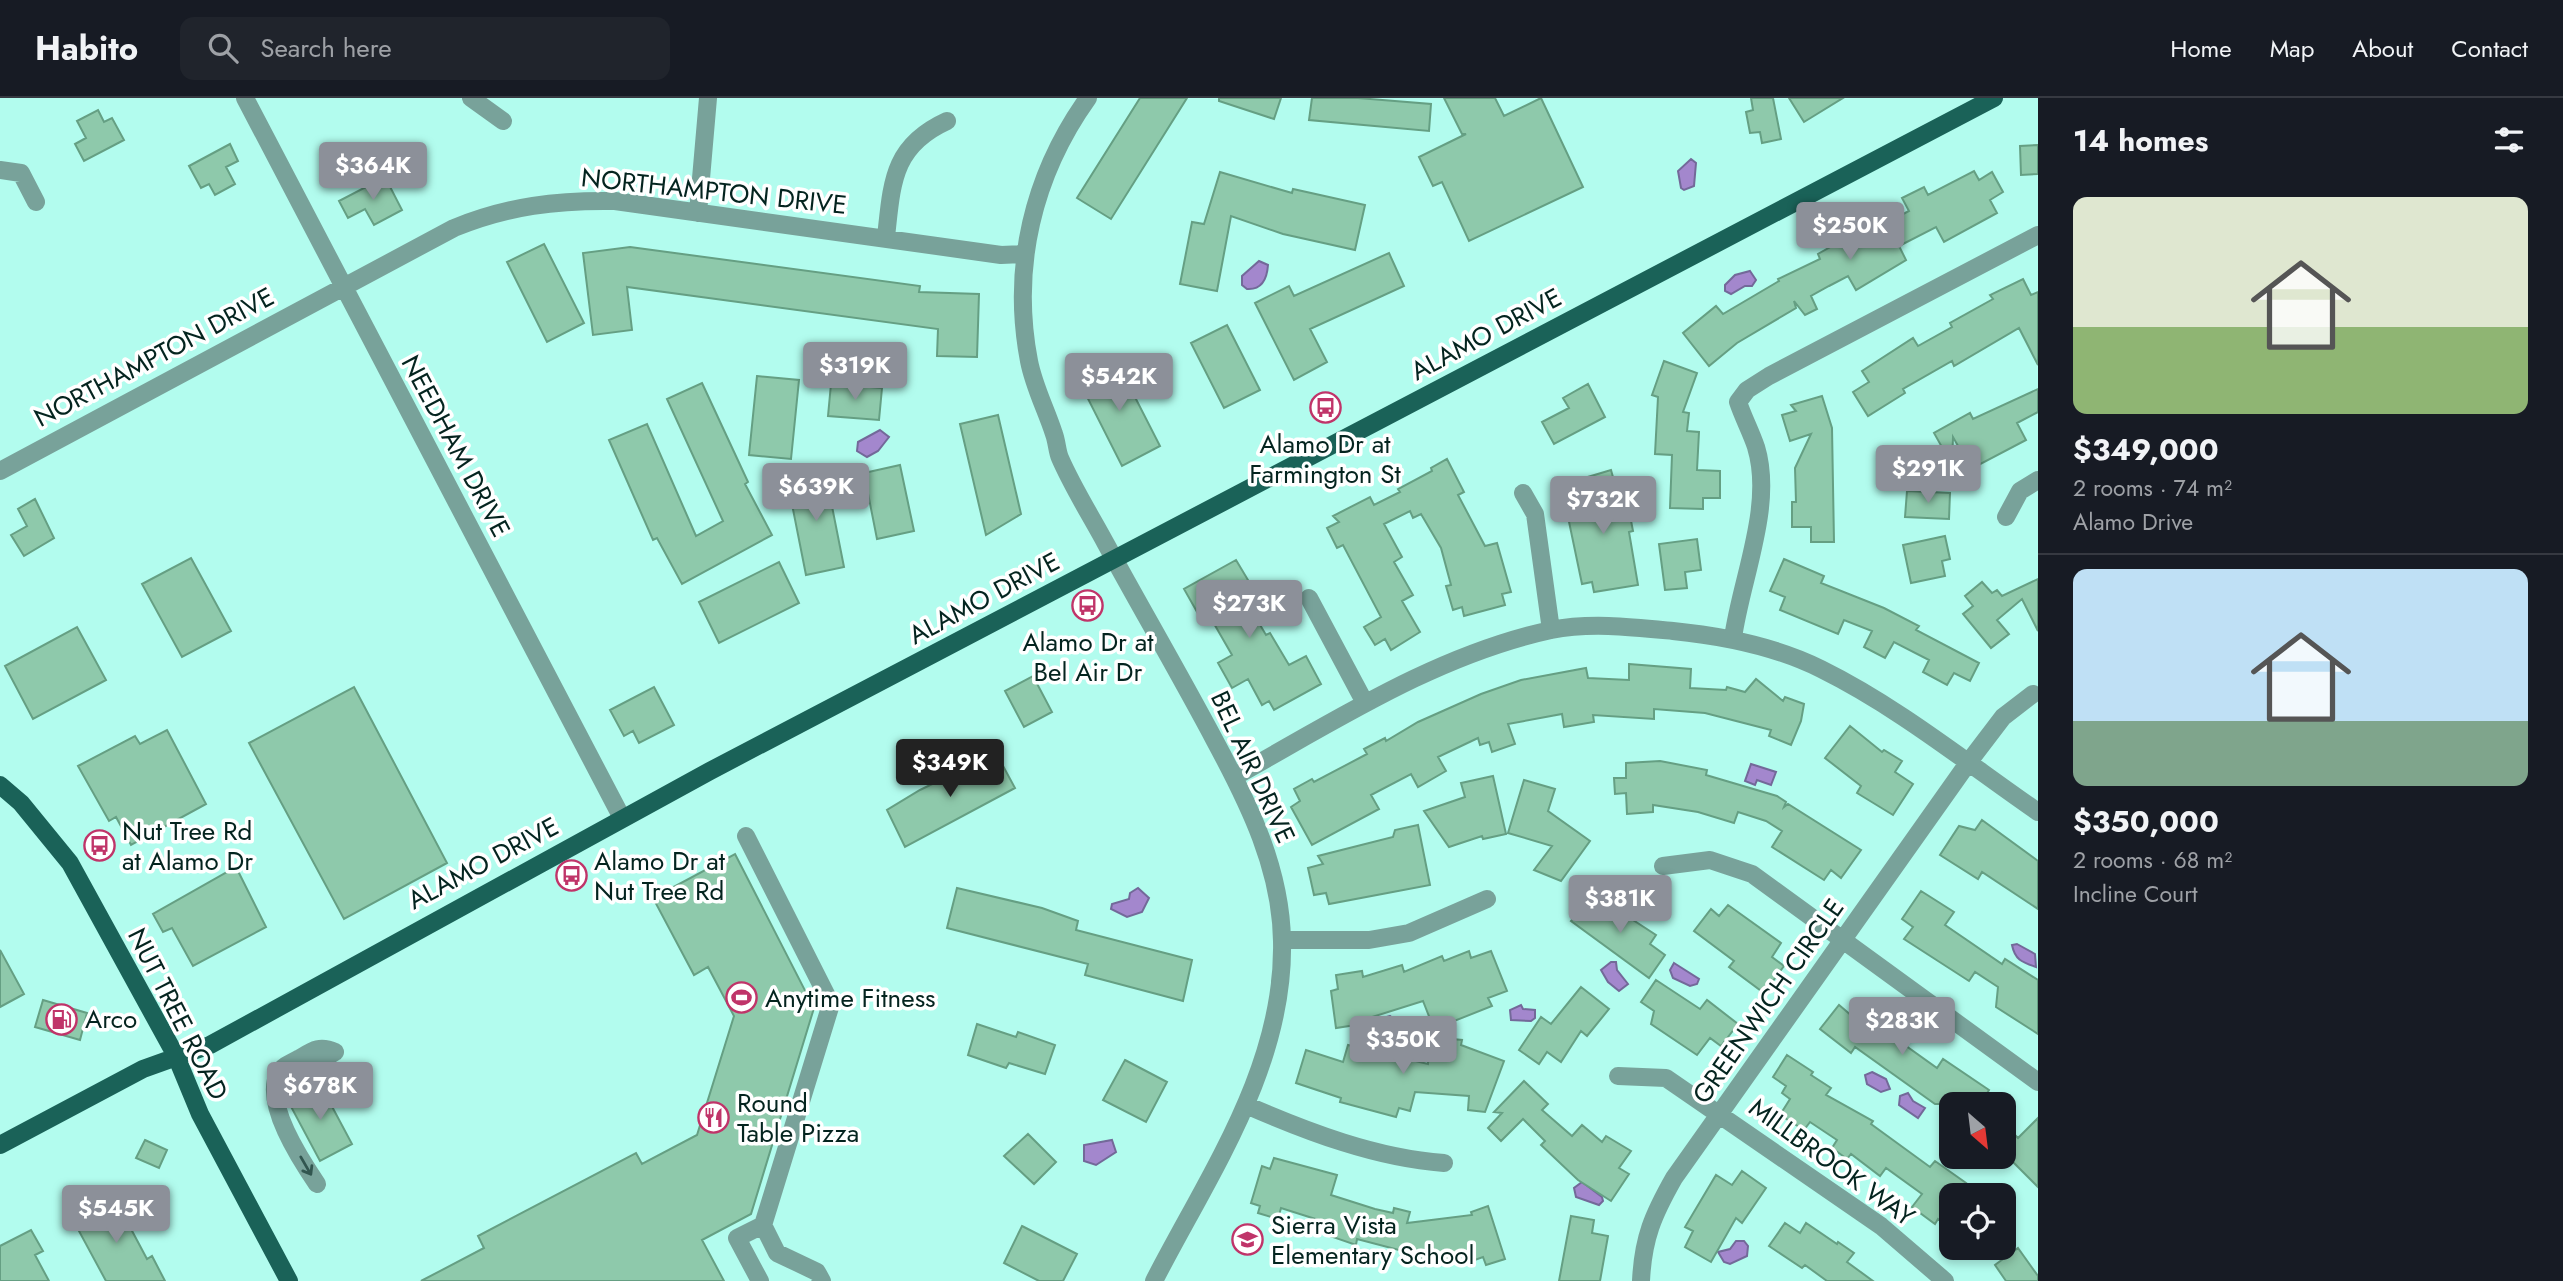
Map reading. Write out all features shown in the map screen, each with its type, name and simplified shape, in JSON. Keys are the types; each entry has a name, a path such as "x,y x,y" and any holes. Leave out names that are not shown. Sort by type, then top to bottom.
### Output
{"main road":[{"name":"ALAMO DRIVE","path":"0,1145 143,1069 209,1045 622,818 1994,98"},
{"name":"NUT TREE ROAD","path":"0,785 22,803 70,863 176,1056 200,1114 289,1281"}],"street":[{"name":"NEEDHAM DRIVE","path":"245,98 345,284 361,323 622,818"},
{"path":"471,98 503,121"},
{"path":"698,213 708,98"},
{"name":"BEL AIR DRIVE","path":"1087,98 1058,146 1038,191 1024,254 1022,307 1033,379 1054,433 1059,456 1256,822 1271,867 1282,940 1276,1013 1265,1058 1246,1105 1154,1281"},
{"path":"886,237 895,171 910,145 925,131 947,121"},
{"path":"0,170 21,173 36,202"},
{"name":"NORTHAMPTON DRIVE","path":"0,471 454,228 532,204 615,201 1001,255 1024,254"},
{"path":"1733,638 1736,614 1748,575 1760,478 1756,447 1738,402 1769,376 2038,235"},
{"path":"2006,517 2020,491 2038,480"},
{"path":"1523,493 1535,513 1551,630"},
{"path":"1309,598 1365,703"},
{"path":"1234,777 1365,703 1446,666 1551,630 1588,626 1643,628 1733,638 1820,668 1907,719 2038,812"},
{"name":"GREENWICH CIRCLE","path":"1641,1281 1642,1251 1650,1221 1674,1178 1968,763 2003,717 2033,694"},
{"path":"746,836 831,1004 763,1225 777,1253 817,1272 822,1281"},
{"path":"1663,866 1710,860 1752,874 2038,1082"},
{"path":"1282,940 1369,940 1409,933 1487,899"},
{"path":"317,1184 277,1111 275,1090 335,1052"},
{"name":"MILLBROOK WAY","path":"1618,1076 1666,1078 1881,1226 1945,1281"},
{"path":"1246,1105 1364,1148 1411,1160 1444,1163"},
{"path":"760,1281 737,1238 763,1225"}],"shaded area":[{"path":"1691,159 1696,163 1694,186 1684,190 1681,188 1678,171"},
{"path":"1259,261 1268,265 1265,279 1260,286 1247,289 1242,285 1242,276"},
{"path":"1750,271 1756,280 1752,286 1745,286 1731,294 1725,291 1725,285 1735,275"},
{"path":"880,430 889,437 878,451 867,457 857,451 858,442"},
{"path":"1751,764 1776,772 1771,785 1757,780 1755,785 1745,781"},
{"path":"1138,888 1149,898 1142,912 1127,917 1111,909 1112,904 1129,899 1130,893"},
{"path":"2017,944 2035,954 2036,967 2017,957 2012,945"},
{"path":"1611,962 1616,962 1617,970 1628,984 1619,991 1608,982 1601,970"},
{"path":"1674,963 1699,979 1697,984 1690,986 1673,978 1670,970"},
{"path":"1521,1005 1523,1009 1535,1010 1535,1018 1531,1021 1511,1020 1510,1010"},
{"path":"1390,1016 1402,1024 1401,1030 1374,1029 1375,1020"},
{"path":"1872,1072 1886,1079 1890,1089 1881,1092 1867,1084 1865,1075"},
{"path":"1908,1093 1913,1101 1925,1108 1918,1118 1899,1105 1900,1096"},
{"path":"1112,1140 1116,1152 1096,1165 1084,1161 1084,1145"},
{"path":"1582,1182 1602,1197 1603,1201 1599,1205 1576,1197 1574,1188"},
{"path":"1736,1241 1744,1241 1748,1246 1747,1256 1730,1264 1724,1262 1718,1252 1730,1249"}],"building":[{"path":"1140,98 1187,98 1111,219 1077,198"},
{"path":"1219,98 1281,98 1274,119 1219,101"},
{"path":"1312,98 1358,98 1431,104 1429,131 1309,120"},
{"path":"1444,98 1495,98 1504,116 1541,98 1583,187 1469,241 1442,182 1433,186 1419,157 1466,134 1462,134"},
{"path":"1751,98 1773,98 1781,139 1762,143 1760,132 1750,133 1746,112 1753,110"},
{"path":"1789,98 1843,98 1804,122"},
{"path":"98,110 104,122 112,118 124,140 84,161 75,144 86,138 77,121"},
{"path":"230,144 238,161 226,167 235,184 215,195 209,184 201,188 189,166"},
{"path":"2038,145 2038,174 2021,175 2020,146"},
{"path":"1974,171 1979,180 1992,172 2003,192 1990,200 1997,213 1944,242 1936,227 1899,246 1906,260 1856,290 1848,276 1829,286 1811,296 1817,309 1805,315 1794,301 1796,308 1737,343 1709,366 1683,333 1716,306 1723,314 1779,281 1778,279 1820,259 1818,254 1850,236 1853,240 1909,211 1902,198 1924,187 1928,195"},
{"path":"1220,172 1292,193 1293,189 1365,205 1355,250 1283,234 1231,216 1217,291 1180,284 1192,222 1204,224"},
{"path":"385,177 402,210 374,225 365,209 348,218 339,201"},
{"path":"544,244 584,323 547,342 507,262"},
{"path":"630,247 920,286 919,292 979,294 977,357 937,356 938,329 627,287 632,330 593,335 583,253"},
{"path":"1389,253 1404,286 1310,329 1327,362 1294,380 1255,303 1289,286 1294,296"},
{"path":"2023,279 2031,295 2038,292 2038,365 2019,328 1954,366 1952,361 1903,389 1905,393 1868,416 1853,392 1869,382 1862,371 1913,338 1918,346 1952,327 1950,323 1993,299 1990,295"},
{"path":"1227,325 1260,390 1224,408 1191,343"},
{"path":"1116,360 1160,446 1122,466 1078,379"},
{"path":"1664,361 1697,373 1683,412 1689,413 1687,431 1699,432 1697,470 1720,471 1720,498 1703,498 1703,509 1670,508 1672,455 1655,454 1658,397 1652,395"},
{"path":"757,376 799,380 791,459 749,455"},
{"path":"702,383 748,482 745,484 772,535 682,584 657,538 653,540 609,440 647,424 696,536 723,521 667,399"},
{"path":"831,384 882,388 879,420 828,416"},
{"path":"1588,384 1605,417 1554,444 1542,422 1569,408 1563,398"},
{"path":"2038,389 2038,412 2017,423 2026,440 1971,469 1953,437 1952,465 1934,433 1970,413 1973,419"},
{"path":"1822,396 1832,428 1834,542 1811,542 1811,527 1792,527 1792,502 1796,502 1795,468 1811,434 1790,441 1782,415 1796,411 1791,405"},
{"path":"998,415 1021,514 986,535 960,424"},
{"path":"1447,459 1464,492 1458,495 1485,546 1497,543 1511,592 1502,594 1505,605 1464,616 1462,607 1453,610 1446,586 1451,585 1441,548 1421,514 1413,518 1410,511 1384,524 1402,557 1394,562 1413,595 1402,601 1420,632 1391,650 1385,639 1375,645 1364,627 1381,617 1343,545 1337,548 1327,528 1339,522 1333,516 1370,497 1374,505 1400,492 1398,489 1432,471 1431,468"},
{"path":"900,465 914,531 877,539 864,473"},
{"path":"1611,470 1621,506 1628,505 1633,531 1629,532 1638,585 1594,592 1592,582 1582,584 1568,517 1582,514 1576,493 1585,491 1581,479"},
{"path":"825,471 844,567 806,575 787,479"},
{"path":"1907,491 1950,493 1949,519 1905,517"},
{"path":"35,499 54,538 24,556 11,535 27,526 18,509"},
{"path":"1945,536 1950,559 1942,561 1945,576 1911,583 1903,545"},
{"path":"1697,539 1701,570 1685,572 1687,588 1665,590 1659,544"},
{"path":"191,558 231,631 182,657 142,584"},
{"path":"1784,559 1824,576 1821,583 1884,608 1919,626 1916,630 1979,663 1970,681 1954,673 1947,685 1923,672 1929,660 1894,642 1885,658 1864,647 1872,631 1844,620 1838,634 1780,610 1785,597 1770,591"},
{"path":"1236,560 1254,590 1243,596 1266,635 1270,633 1289,665 1306,656 1321,684 1274,710 1269,701 1262,705 1248,679 1232,688 1218,663 1232,655 1209,615 1201,619 1184,589"},
{"path":"779,562 799,603 719,643 699,602"},
{"path":"2038,579 2038,631 2022,599 1997,620 2009,634 1991,648 1963,614 1973,606 1965,596 1982,582 1992,593 1997,590 2002,596"},
{"path":"77,627 106,680 33,719 5,666"},
{"path":"1629,664 1691,669 1690,688 1726,690 1727,687 1745,692 1756,679 1783,701 1785,697 1804,704 1801,721 1791,745 1769,736 1771,730 1705,713 1654,709 1654,719 1593,715 1594,722 1564,727 1562,714 1508,724 1515,744 1492,752 1489,742 1480,745 1478,738 1438,757 1446,771 1418,787 1411,774 1371,795 1379,809 1312,845 1291,807 1300,801 1294,789 1312,779 1314,782 1367,754 1364,749 1385,738 1386,741 1418,722 1481,694 1521,680 1586,668 1588,678 1629,680"},
{"path":"1033,676 1052,712 1024,727 1005,691"},
{"path":"354,687 447,863 344,919 249,743"},
{"path":"654,687 674,725 639,743 633,731 624,736 610,710"},
{"path":"1850,726 1882,752 1884,750 1902,761 1895,772 1913,784 1893,815 1857,793 1861,786 1825,758"},
{"path":"167,730 206,804 131,845 116,817 109,821 78,766 135,736 140,744"},
{"path":"996,753 1015,788 905,847 887,810 920,790"},
{"path":"1660,761 1707,770 1706,775 1777,796 1786,802 1784,807 1788,804 1861,850 1841,878 1831,870 1824,880 1772,847 1782,831 1766,821 1738,812 1734,823 1698,812 1653,805 1653,812 1627,814 1626,793 1615,794 1614,778 1626,778 1626,763"},
{"path":"1493,776 1506,834 1483,839 1482,836 1449,847 1424,811 1465,797 1461,783"},
{"path":"1524,780 1555,789 1548,811 1590,841 1561,881 1534,870 1552,846 1508,833"},
{"path":"1982,820 2038,861 2038,909 1982,872 1978,879 1940,855 1959,826 1975,830"},
{"path":"1418,825 1430,885 1329,904 1326,893 1314,895 1308,868 1323,864 1318,856 1393,837 1395,830"},
{"path":"735,854 814,1008 751,1214 702,1240 724,1281 421,1281 484,1248 478,1236 636,1153 642,1164 697,1135 734,1016 708,967 694,975 653,898"},
{"path":"236,867 266,927 193,966 172,928 163,932 153,914"},
{"path":"957,888 1042,908 1078,921 1076,930 1192,960 1183,1001 1085,975 1088,964 947,928"},
{"path":"1921,891 1954,912 1945,925 2002,964 2005,959 2038,980 2038,1034 1996,1007 1998,987 1975,972 1969,981 1904,939 1913,927 1902,919"},
{"path":"1589,899 1631,912 1627,916 1656,935 1650,944 1665,955 1649,978 1571,921"},
{"path":"1728,905 1781,943 1772,957 1784,966 1764,993 1729,967 1734,961 1694,931 1711,909 1719,916"},
{"path":"0,950 24,994 0,1007"},
{"path":"1469,951 1471,958 1491,951 1507,991 1488,998 1492,1006 1434,1029 1423,1001 1369,1018 1369,1023 1336,1028 1331,991 1338,989 1336,975 1362,971 1363,977 1402,965 1404,972 1442,956 1444,961"},
{"path":"1656,980 1700,1009 1707,1000 1738,1024 1721,1046 1710,1038 1697,1055 1651,1024 1654,1011 1641,1002"},
{"path":"1581,987 1609,1009 1587,1036 1581,1031 1561,1062 1547,1052 1539,1064 1519,1050 1541,1017 1551,1024"},
{"path":"43,1000 87,1013 80,1040 35,1027"},
{"path":"1864,1001 1910,1032 1902,1043 1937,1068 1943,1059 1989,1090 1939,1092 1939,1104 1935,1104 1855,1047 1851,1053 1820,1029 1839,1005 1852,1016"},
{"path":"977,1024 1016,1037 1018,1032 1055,1045 1045,1074 1009,1063 1006,1068 968,1055"},
{"path":"1430,1037 1462,1040 1461,1045 1504,1061 1485,1112 1468,1110 1469,1096 1415,1092 1410,1111 1399,1108 1396,1117 1340,1102 1341,1098 1296,1083 1306,1050 1343,1062 1348,1045 1428,1064"},
{"path":"1787,1055 1831,1088 1826,1095 1873,1121 1871,1124 1930,1167 1935,1161 1939,1164 1939,1169 1946,1169 1966,1183 1939,1183 1939,1220 1935,1224 1912,1207 1922,1194 1886,1168 1880,1176 1851,1154 1847,1159 1832,1148 1837,1140 1810,1122 1804,1130 1780,1115 1790,1099 1782,1093 1786,1086 1773,1077"},
{"path":"1125,1060 1167,1082 1146,1122 1103,1100"},
{"path":"1524,1081 1548,1104 1542,1110 1572,1136 1582,1125 1602,1142 1606,1136 1631,1151 1619,1168 1629,1174 1611,1201 1578,1180 1541,1145 1545,1141 1523,1119 1501,1141 1488,1128 1502,1113 1494,1112"},
{"path":"320,1084 352,1144 320,1161 288,1101"},
{"path":"2038,1118 2038,1187 2016,1165 2016,1136 2018,1138"},
{"path":"1028,1134 1056,1162 1034,1184 1004,1156"},
{"path":"145,1140 167,1150 159,1168 136,1158"},
{"path":"1274,1158 1337,1175 1331,1195 1393,1213 1394,1208 1410,1212 1407,1223 1472,1215 1471,1212 1488,1206 1505,1259 1486,1265 1483,1257 1472,1261 1470,1255 1422,1262 1422,1256 1357,1239 1356,1245 1324,1234 1328,1223 1281,1208 1278,1219 1258,1213 1260,1206 1251,1203 1262,1166 1270,1169"},
{"path":"1742,1171 1766,1188 1742,1223 1736,1218 1711,1262 1685,1247 1693,1231 1685,1227 1716,1175 1732,1185"},
{"path":"114,1197 147,1259 152,1256 165,1281 106,1281 73,1220"},
{"path":"1571,1216 1594,1220 1592,1233 1608,1236 1600,1281 1559,1281"},
{"path":"1785,1223 1800,1233 1806,1223 1837,1244 1838,1242 1854,1253 1847,1262 1873,1281 1827,1281 1805,1265 1802,1268 1769,1246"},
{"path":"1022,1226 1077,1254 1063,1281 1039,1281 1004,1263"},
{"path":"31,1230 43,1251 35,1255 49,1281 0,1281 0,1246"},
{"path":"2018,1248 2038,1276 2038,1281 2006,1281 1995,1265 2002,1260 2016,1260"}],"place":[{"name":"Alamo Dr at Farmington St","path":"1325,408"},
{"name":"Alamo Dr at Bel Air Dr","path":"1088,606"},
{"name":"Nut Tree Rd at Alamo Dr","path":"99,846"},
{"name":"Alamo Dr at Nut Tree Rd","path":"571,876"},
{"name":"Anytime Fitness","path":"742,998"},
{"name":"Arco","path":"62,1019"},
{"name":"Round Table Pizza","path":"714,1118"},
{"name":"Sierra Vista Elementary School","path":"1248,1240"}]}
